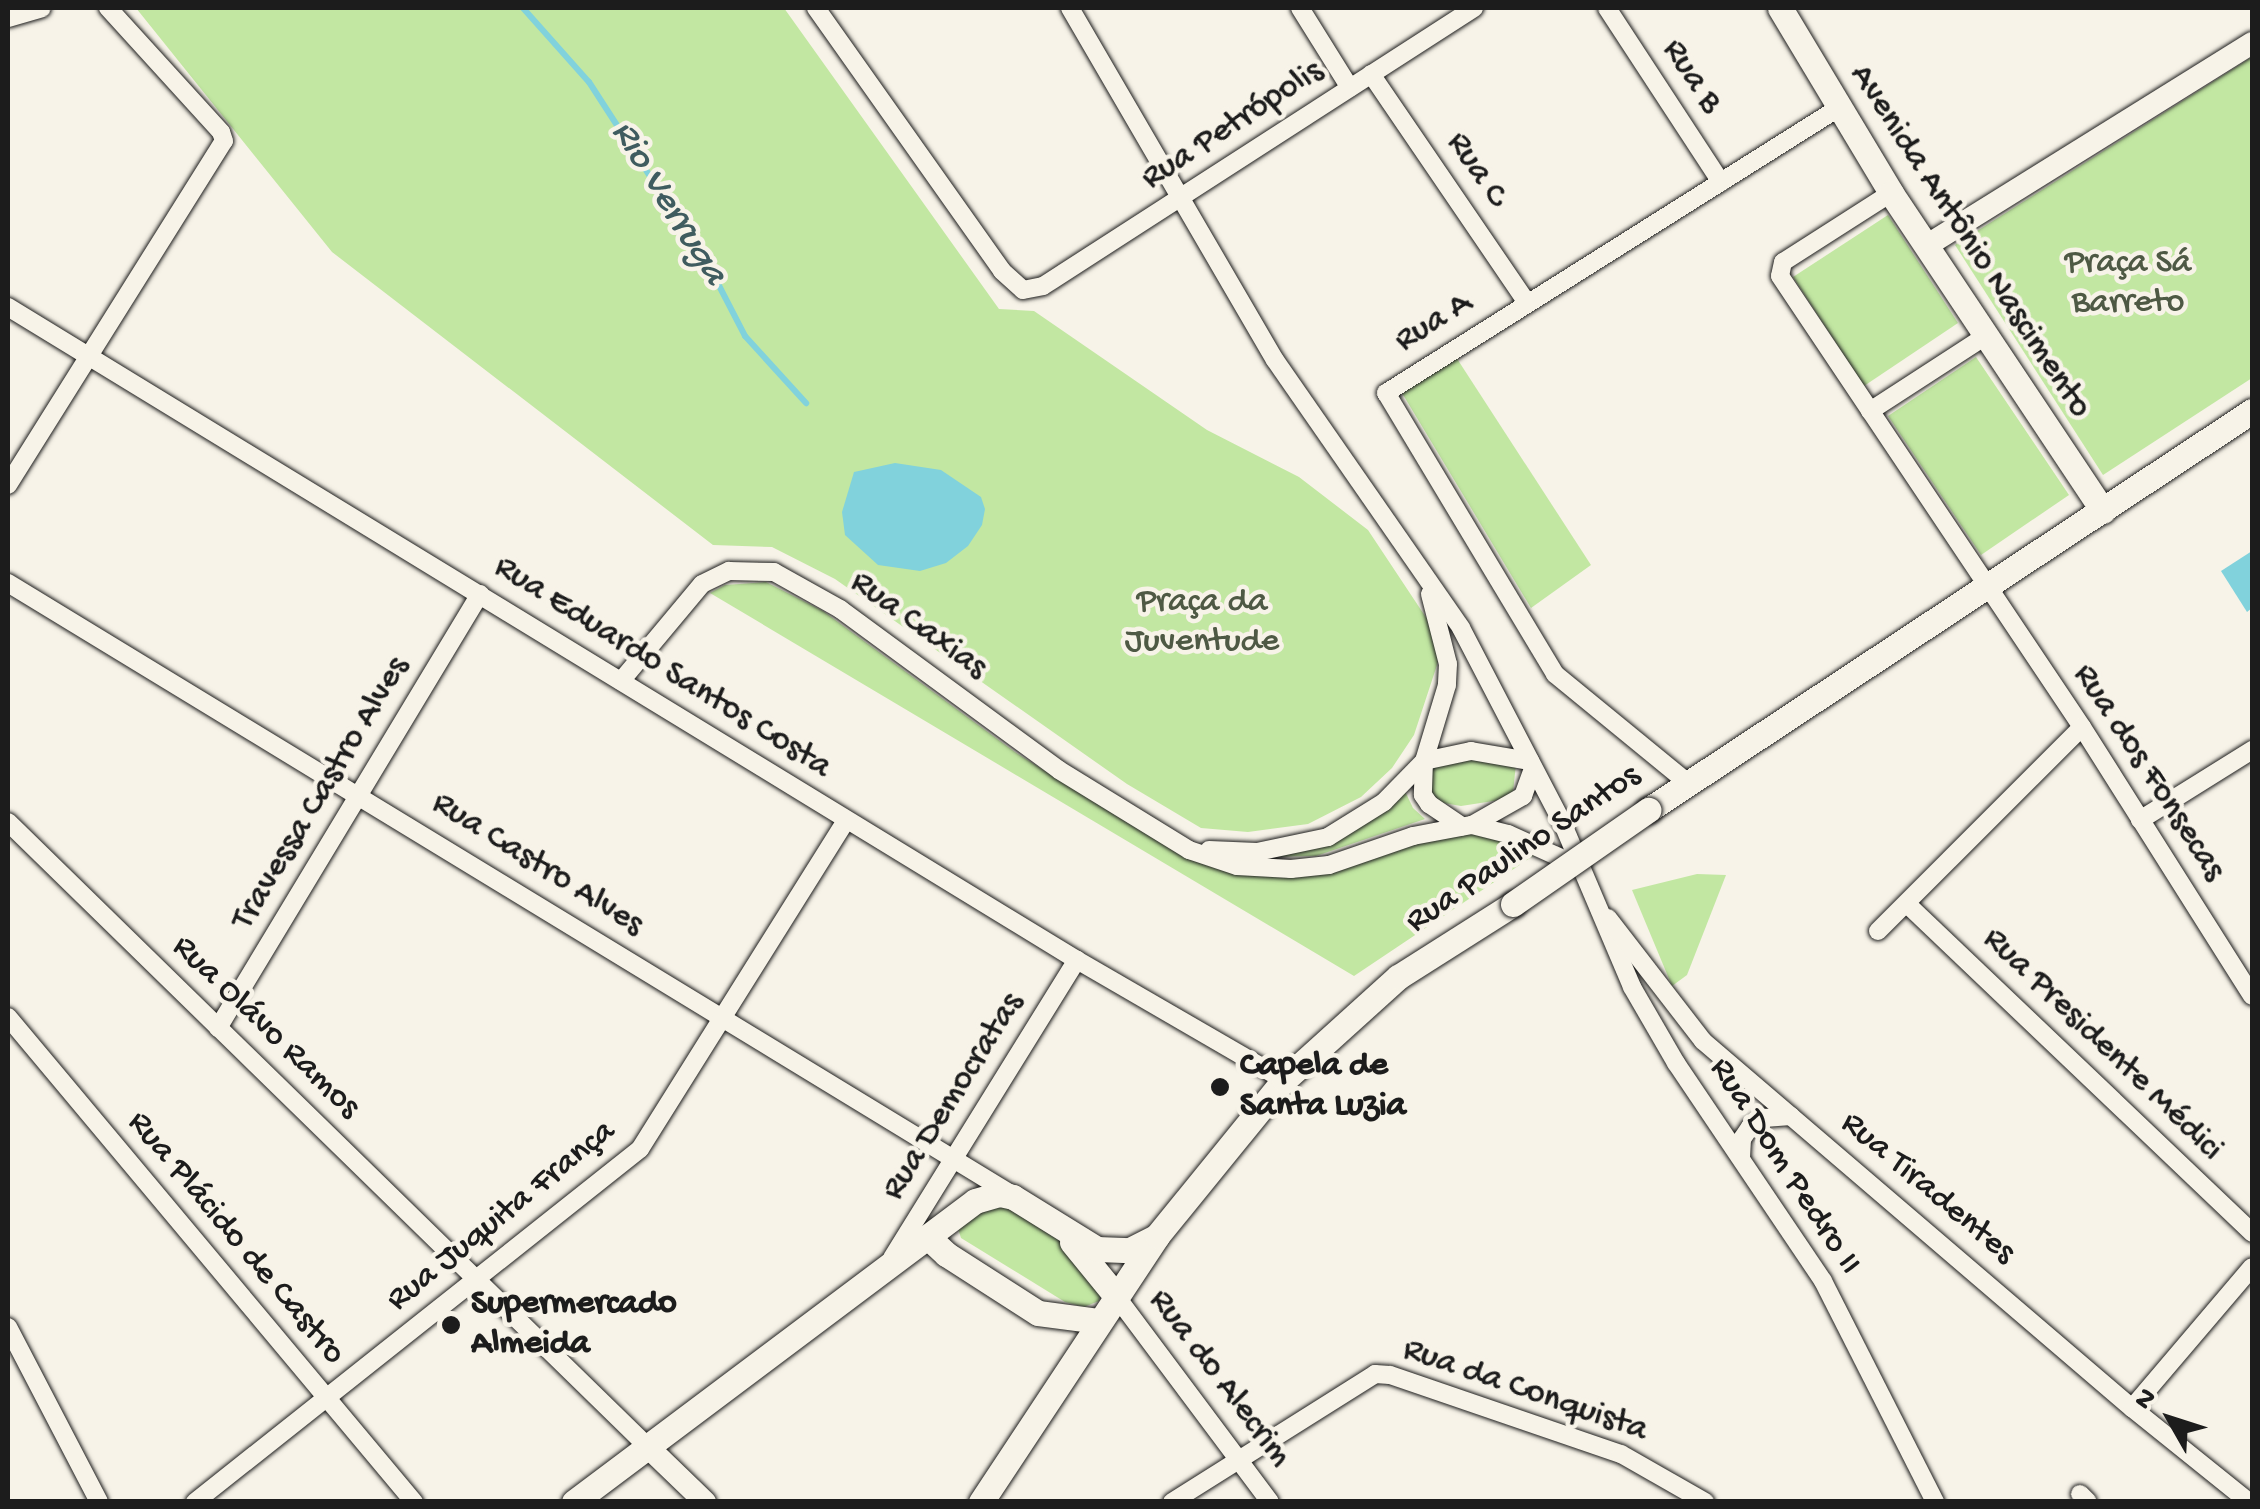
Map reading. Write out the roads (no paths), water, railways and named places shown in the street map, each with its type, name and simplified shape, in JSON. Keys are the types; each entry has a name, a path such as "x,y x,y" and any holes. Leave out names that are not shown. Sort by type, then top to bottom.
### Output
{"main road":[{"name":"Avenida Antônio Nascimento","path":"1780,8 1926,246 2103,511"},
{"name":"Rua Paulino Santos","path":"981,1502 1157,1236 1284,1080 1398,977 2252,411"},
{"path":"574,1502 887,1267 930,1239 959,1209 990,1196 1013,1197 1096,1250 1115,1252 1157,1236"},
{"path":"1064,1232 1116,1296"},
{"path":"930,1239 946,1254 1038,1313 1099,1321"}],"street":[{"path":"8,18 42,8"},
{"path":"8,486 224,141 222,132 108,8"},
{"name":"Rua Petrópolis","path":"816,8 1002,271 1024,290 1043,286 1474,8"},
{"path":"1070,8 1184,197 1275,360 1423,574 1448,664 1447,685 1424,761 1425,800 1467,826 1522,796 1531,764 1472,751 1424,761"},
{"path":"1300,8 1350,88"},
{"name":"Rua B","path":"1607,8 1721,182"},
{"path":"1926,246 2252,43"},
{"name":"Rua C","path":"1372,74 1527,304"},
{"name":"Rua A","path":"1688,783 1555,674 1386,395 1840,107"},
{"path":"1892,193 1778,269 1985,587"},
{"name":"Rua Eduardo Santos Costa","path":"8,307 1077,960 1284,1080"},
{"path":"1870,411 1984,336"},
{"name":"Rua Caxias","path":"621,681 702,584 728,571 774,572 840,609 1059,770 1189,850 1237,866 1291,869 1329,865 1414,836 1467,826 1508,834 1581,867"},
{"name":"Rua Dom Pedro II","path":"1423,574 1460,628 1531,764 1581,867 1632,987 1823,1281 1935,1502"},
{"name":"Rua Castro Alves","path":"8,584 1030,1206"},
{"name":"Rua dos Fonsecas","path":"1985,587 2082,726 2252,996"},
{"name":"Travessa Castro Alves","path":"218,1028 480,594"},
{"path":"1878,932 2082,726"},
{"path":"2140,820 2252,750"},
{"name":"Rua Caxias","path":"1189,850 1257,852 1328,837 1373,812 1424,761"},
{"name":"Rua Juquita França","path":"195,1502 640,1149 725,1020 846,820"},
{"name":"Rua Olávo Ramos","path":"8,822 649,1448"},
{"name":"Rua Tiradentes","path":"1594,897 1703,1041 2132,1408 2248,1502"},
{"name":"Rua Presidente Médici","path":"1907,904 2252,1234"},
{"name":"Rua Democratas","path":"887,1267 1077,960"},
{"name":"Rua Plácido de Castro","path":"8,1017 414,1502"},
{"path":"1741,1158 1742,1139 1750,1127 1764,1118 1791,1116"},
{"path":"2132,1408 2252,1267"},
{"name":"Rua do Alecrim","path":"1116,1296 1270,1502"},
{"path":"8,1327 98,1502"},
{"name":"Rua da Conquista","path":"1172,1502 1242,1461 1365,1379 1390,1374 1621,1454 1704,1502"},
{"path":"649,1448 705,1502"}],"water":[{"path":"895,463 941,470 981,497 985,509 982,525 968,546 946,563 920,571 878,565 845,535 842,512 854,472"},
{"path":"2252,551 2252,608 2247,612 2221,571"}],"waterway":[{"name":"Rio Verruga","path":"523,8 589,82 713,274 745,336 806,403"}],"place":[{"name":"Capela de Santa Luzia","path":"1220,1087"},
{"name":"Supermercado Almeida","path":"451,1325"}],"park label":[{"name":"Praça Sá Barreto","path":"2128,284"},
{"name":"Praça da Juventude","path":"1202,623"}]}
